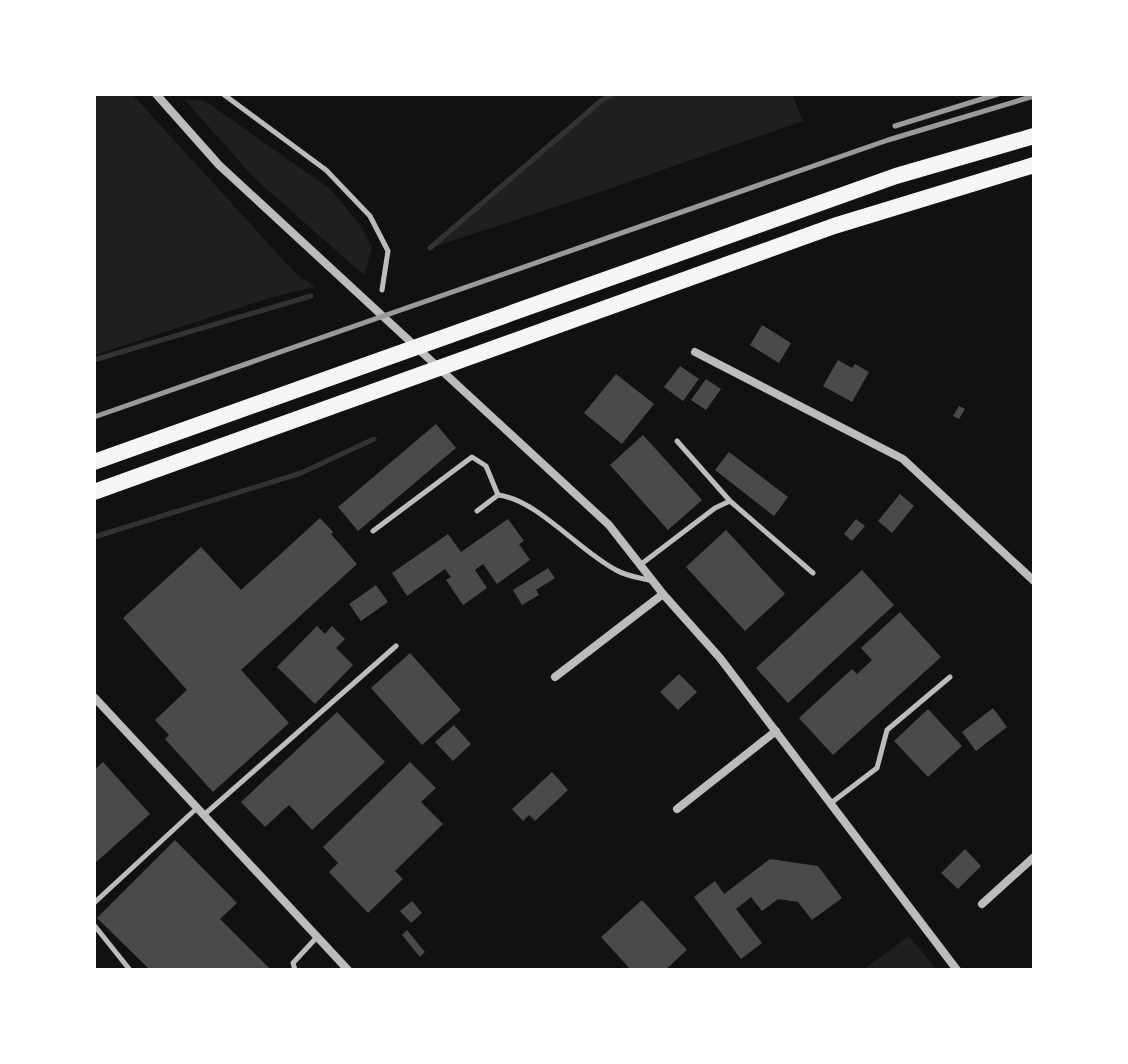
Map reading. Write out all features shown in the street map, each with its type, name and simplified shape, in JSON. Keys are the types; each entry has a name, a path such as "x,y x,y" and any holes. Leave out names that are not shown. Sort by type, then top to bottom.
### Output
{"highway":[{"path":"94,462 896,176 1034,136"},
{"path":"94,492 834,226 1034,165"}],"street":[{"path":"160,95 219,165 609,525 663,594 720,658 957,970"},
{"path":"695,352 903,459 1034,581"},
{"path":"555,677 663,594"},
{"path":"94,697 348,970"},
{"path":"677,809 776,731"},
{"path":"982,904 1034,857"}],"lane":[{"path":"223,94 326,170 370,216 388,251 382,290"},
{"path":"677,441 730,501 813,573"},
{"path":"373,531 472,457 486,466 498,495"},
{"path":"477,511 498,495 509,497 538,513 617,572 653,582"},
{"path":"640,565 715,508 730,501"},
{"path":"94,903 396,646"},
{"path":"831,803 877,768 887,730 950,677"},
{"path":"94,925 130,970"},
{"path":"295,970 293,963 317,937"}],"shaded area":[{"path":"94,94 132,94 296,274 316,287 276,296 94,355"},
{"path":"613,94 792,94 803,121 430,248 602,100"},
{"path":"184,99 205,101 330,189 359,223 372,247 364,275 255,179"},
{"path":"909,936 937,970 863,970"}],"building":[{"path":"762,325 791,343 779,363 750,345"},
{"path":"838,360 852,368 855,364 869,372 852,402 823,386"},
{"path":"680,366 699,379 683,401 664,387"},
{"path":"616,374 654,404 622,444 584,413"},
{"path":"706,379 721,389 706,410 691,400"},
{"path":"959,406 965,409 959,419 953,416"},
{"path":"436,424 456,448 358,531 338,507"},
{"path":"643,435 702,500 668,530 610,465"},
{"path":"729,452 788,497 774,516 715,470"},
{"path":"900,494 914,506 892,533 878,521"},
{"path":"320,518 357,564 241,670 289,723 213,792 165,739 169,735 155,720 187,690 123,618 201,547 241,590"},
{"path":"508,519 524,541 519,544 530,560 497,584 483,564 475,570 487,588 463,605 446,580 451,577 445,569 407,596 392,573 448,534 461,552"},
{"path":"856,519 865,526 852,541 844,534"},
{"path":"726,530 785,594 745,631 686,567"},
{"path":"548,568 555,578 536,590 539,595 522,605 513,590"},
{"path":"862,570 894,605 788,703 756,668"},
{"path":"376,585 388,602 361,621 349,604"},
{"path":"900,612 941,657 833,755 799,718 852,669 857,674 872,660 861,648"},
{"path":"317,626 325,634 332,626 345,639 336,648 353,665 315,704 277,667"},
{"path":"410,653 461,710 422,745 371,688"},
{"path":"679,674 697,692 678,710 660,692"},
{"path":"993,708 1007,727 976,751 962,732"},
{"path":"928,709 962,746 928,777 894,741"},
{"path":"337,712 385,762 312,830 289,805 265,827 241,802"},
{"path":"454,725 471,744 453,761 435,742"},
{"path":"103,762 150,814 94,864 94,770"},
{"path":"410,762 436,788 421,802 443,824 395,871 403,879 368,913 329,872 338,863 323,847"},
{"path":"552,772 568,790 535,821 529,815 523,821 512,809"},
{"path":"175,840 237,903 220,919 271,970 150,970 97,918"},
{"path":"965,849 981,866 958,889 941,873"},
{"path":"770,859 818,866 842,898 812,920 798,902 778,899 762,911 751,897 736,909 762,943 741,959 694,897 715,881 724,894"},
{"path":"642,900 687,950 665,970 631,970 601,937"},
{"path":"412,901 422,913 411,923 400,911"},
{"path":"407,930 425,952 420,957 402,935"}],"waterway":[{"path":"430,248 602,100 613,94"},
{"path":"94,360 311,296"},
{"path":"94,537 301,473 374,439"}],"railway":[{"path":"895,126 998,94"},
{"path":"94,417 888,140 1034,96"}]}
